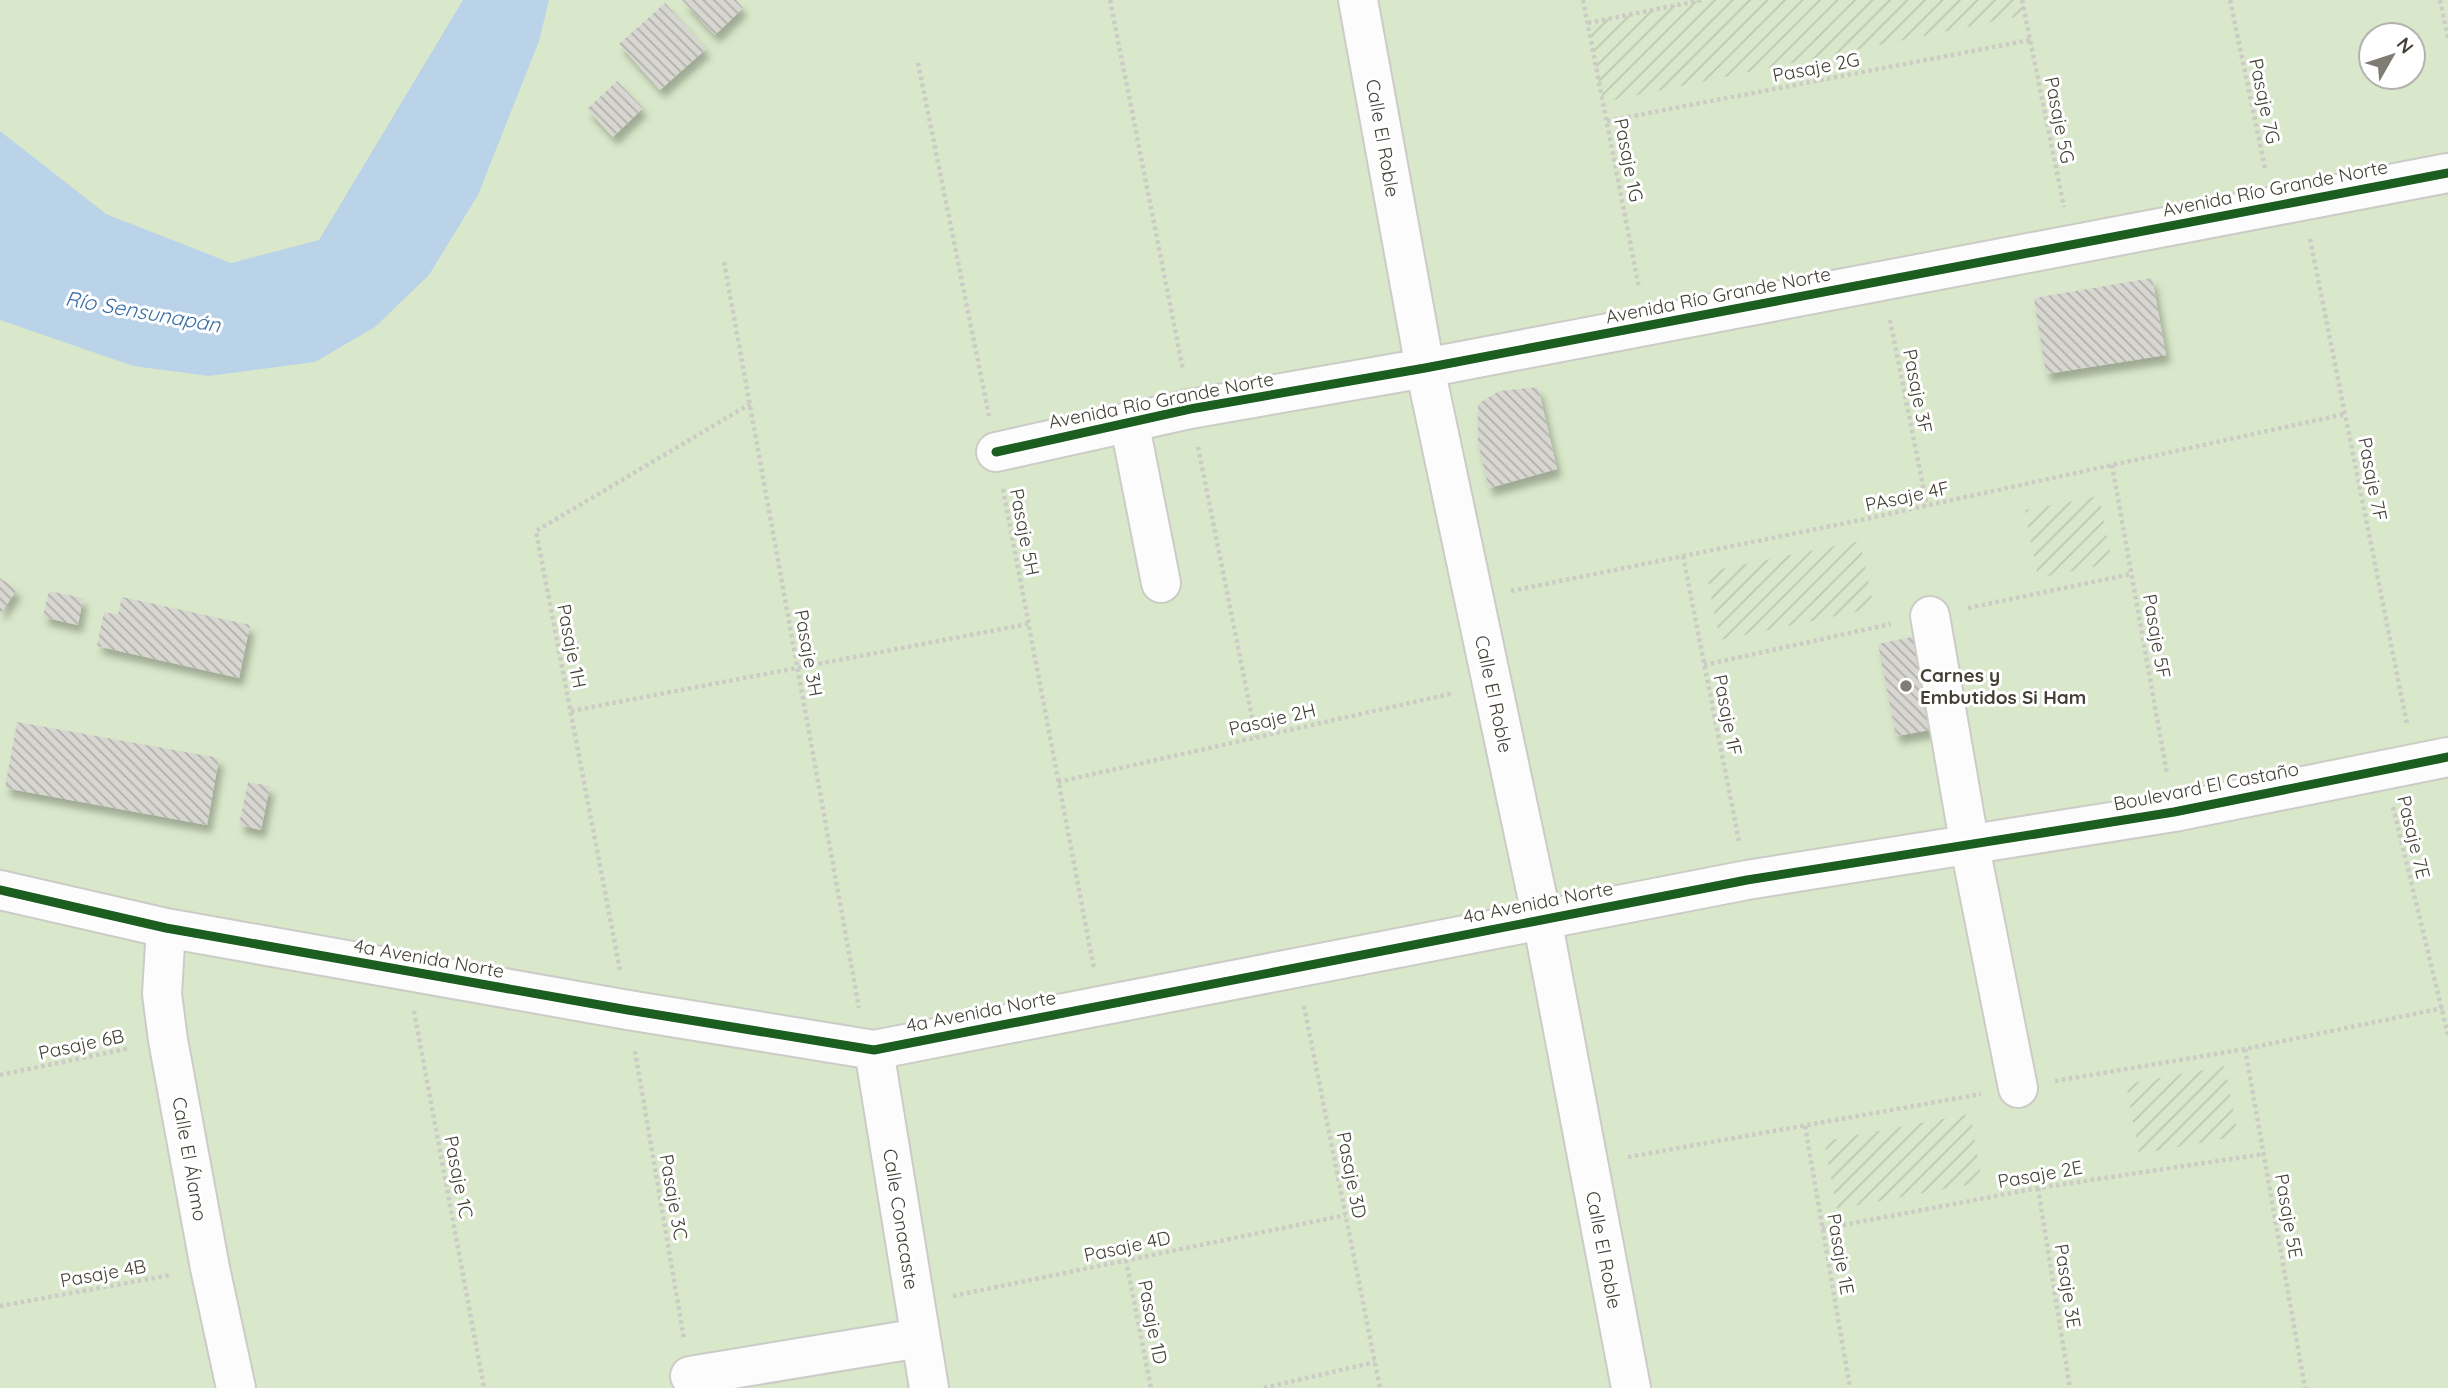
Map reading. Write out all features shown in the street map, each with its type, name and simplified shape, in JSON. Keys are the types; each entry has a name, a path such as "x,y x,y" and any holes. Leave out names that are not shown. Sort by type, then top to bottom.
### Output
{"street":[{"name":"Calle El Roble","path":"1358,0 1425,368 1542,919 1631,1388"},
{"name":"Avenida Río Grande Norte","path":"996,452 1129,421 1425,368 2448,173"},
{"path":"1129,421 1161,583"},
{"path":"1930,616 1970,846 2018,1088"},
{"name":"Boulevard El Castaño","path":"1970,846 2174,811 2415,763"},
{"name":"4a Avenida Norte","path":"0,890 166,928 407,972 870,1050 1747,880 1970,846"},
{"name":"Calle El Álamo","path":"166,928 162,994 168,1040 210,1268 236,1388"},
{"name":"Calle Conacaste","path":"870,1050 929,1388"},
{"path":"690,1377 917,1321"}],"path":[{"path":"1588,23 1702,0"},
{"path":"2440,0 2448,38"},
{"path":"571,711 1028,624"},
{"path":"1264,1388 1375,1362"}],"green space":[{"path":"0,0 2448,0 2448,1388 0,1388"},
{"path":"1702,0 2022,0 2025,15 1603,102 1588,23"},
{"path":"2099,496 2112,563 2038,578 2025,510"},
{"path":"1860,541 1874,608 1720,640 1706,572"},
{"path":"2225,1066 2238,1136 2139,1154 2126,1084"},
{"path":"1970,1114 1982,1182 1837,1209 1824,1141"}],"water":[{"name":"Río Sensunapán","path":"463,0 549,0 539,41 478,195 429,275 375,327 315,362 209,376 133,366 0,320 0,131 106,214 231,263 319,240"}],"building":[{"path":"682,0 736,0 743,8 715,35"},
{"path":"665,3 706,49 660,90 619,44"},
{"path":"617,81 643,108 613,137 587,109"},
{"path":"2152,278 2166,355 2046,374 2034,298"},
{"path":"1538,387 1557,469 1489,488 1478,443 1478,404 1499,391"},
{"path":"0,578 17,590 0,614"},
{"path":"49,591 83,598 78,625 43,617"},
{"path":"122,597 250,625 239,678 97,646 104,612 118,615"},
{"name":"Carnes y Embutidos Si Ham","path":"1916,636 1935,729 1896,736 1878,644"},
{"path":"17,722 219,758 207,825 5,788"},
{"path":"248,782 270,786 261,830 239,825"}],"cycle path":[{"path":"996,452 1190,409 1425,368 2448,173"},
{"path":"0,890 166,928 628,1010 874,1050 1747,880 2174,812 2448,757"}],"place":[{"name":"Carnes y Embutidos Si Ham","path":"1906,686"}]}
